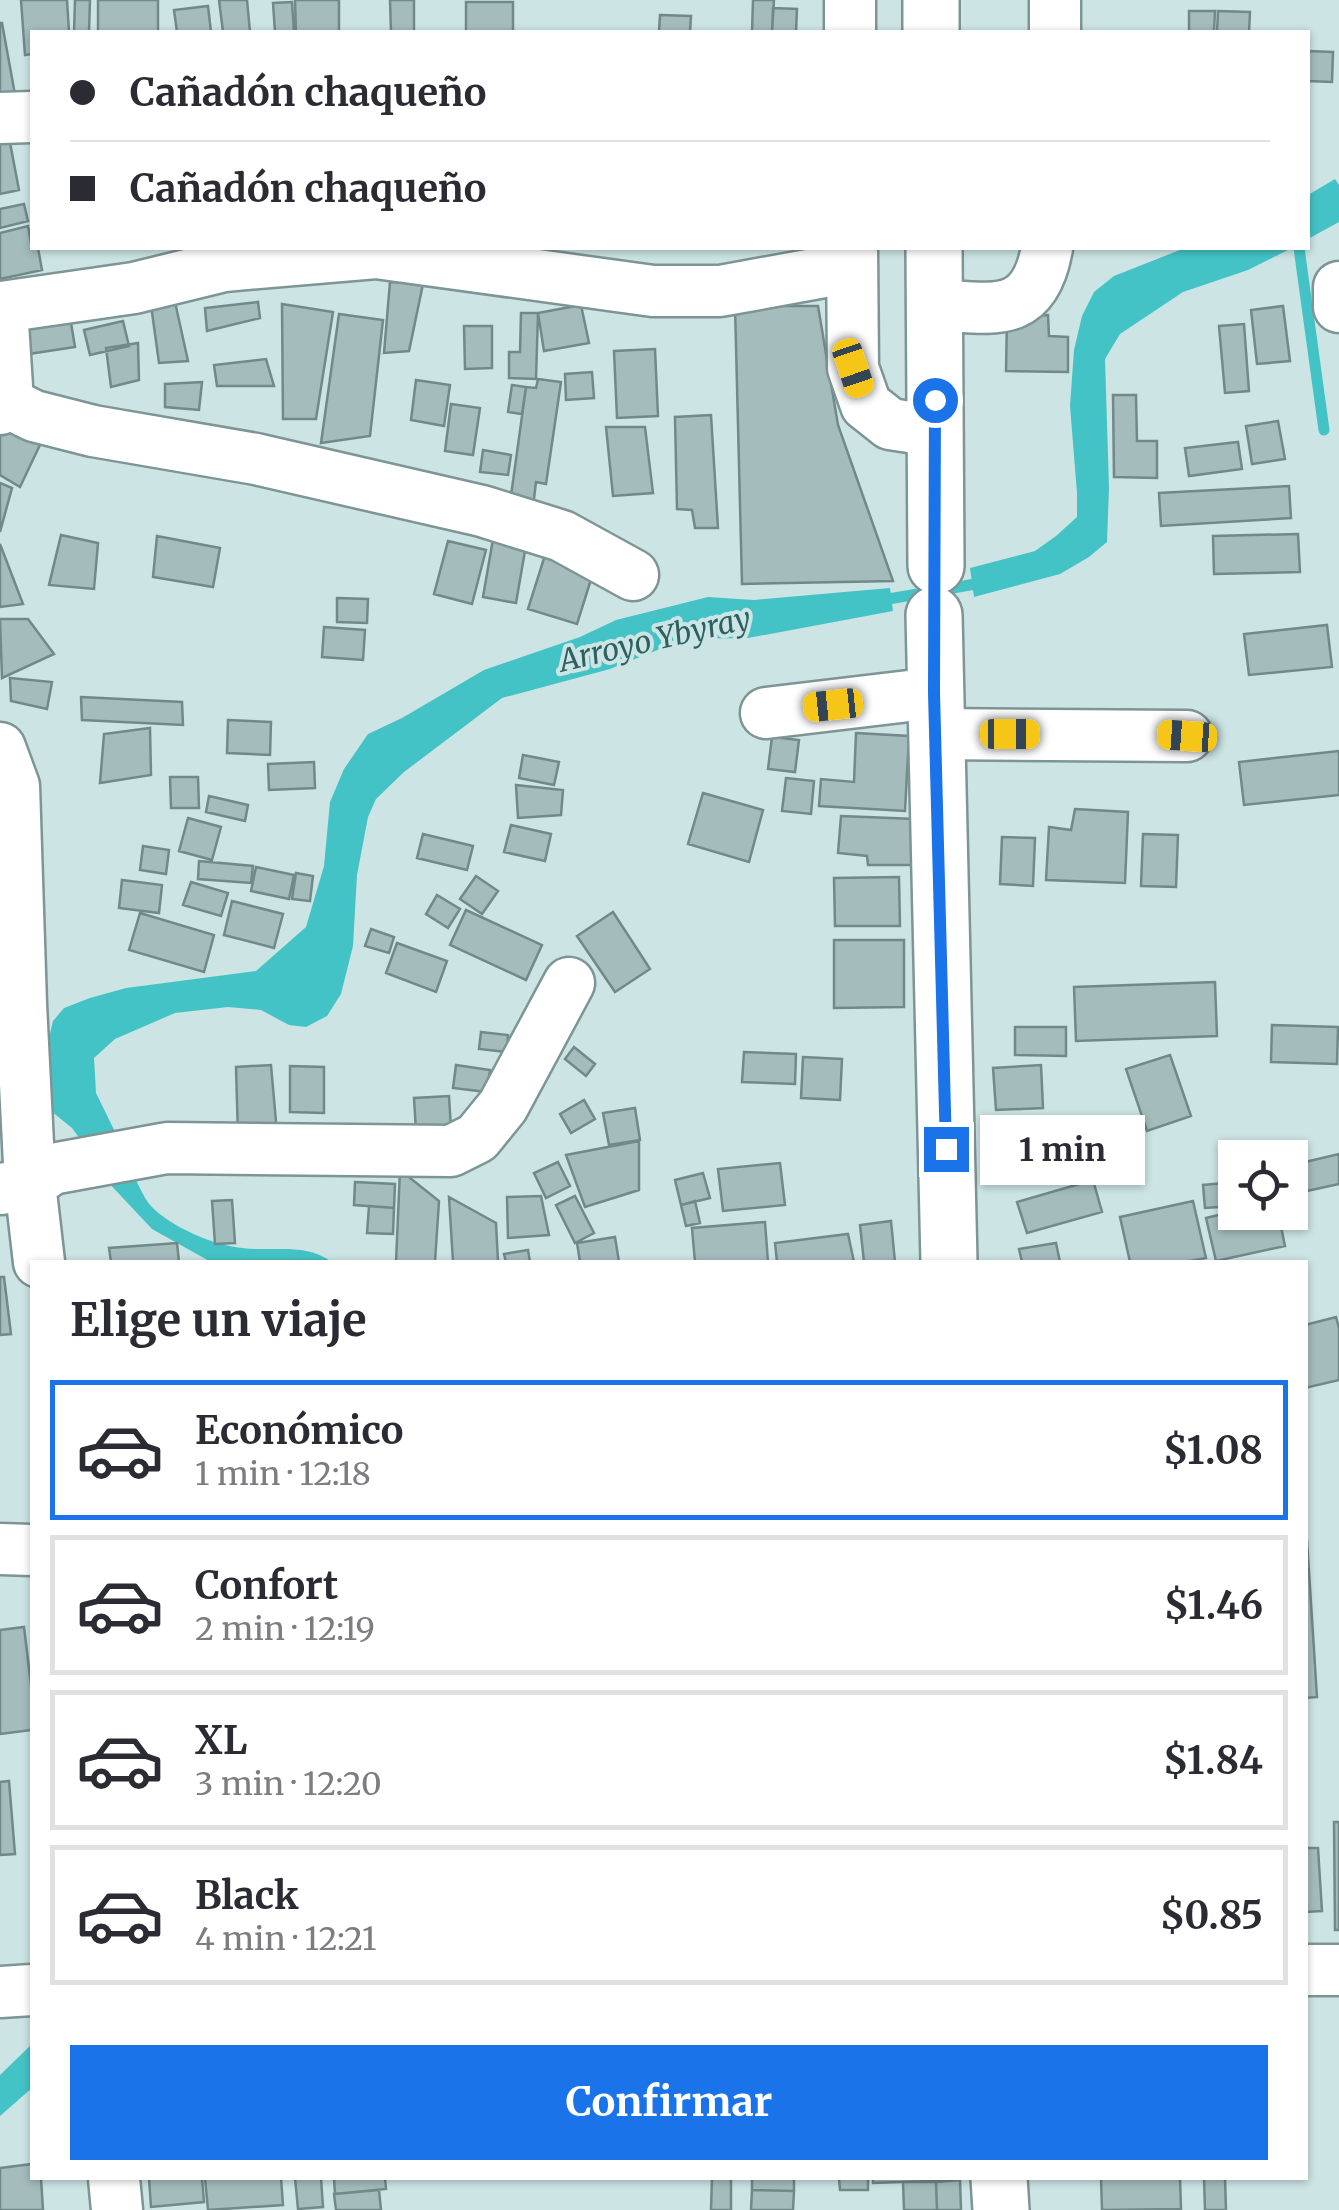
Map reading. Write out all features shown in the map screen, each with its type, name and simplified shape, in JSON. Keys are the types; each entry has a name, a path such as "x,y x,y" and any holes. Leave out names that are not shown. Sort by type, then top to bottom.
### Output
{"main road":[{"path":"931,0 931,30"},
{"path":"934,250 935,714 949,1260"},
{"path":"999,2180 1000,2210"}],"street":[{"path":"850,0 850,30"},
{"path":"1054,30 1055,0"},
{"path":"0,118 30,117"},
{"path":"934,305 998,308 1019,301 1033,288 1043,270 1046,250"},
{"path":"633,575 562,536 482,511 256,459 93,431 34,416 2,402 2,307 134,288 224,266 376,253 652,291 720,291 852,257 853,368 866,405 890,424 936,432"},
{"path":"766,713 935,714 1187,736"},
{"path":"0,748 14,786 27,1181 39,1260"},
{"path":"27,1181 167,1148 451,1151 477,1138 502,1106 569,983"},
{"path":"0,1550 30,1550"},
{"path":"1308,1970 1339,1970"},
{"path":"0,1992 30,1990"},
{"path":"114,2180 117,2210"}],"water":[{"path":"1335,179 1339,185 1339,222 1310,238 1310,194"},
{"path":"1180,250 1288,250 1248,270 1183,292 1120,334 1105,359 1107,542 1060,574 974,597 970,568 1035,551 1077,517 1070,406 1074,350 1082,316 1094,292 1114,276"},
{"path":"890,588 893,611 748,638 685,639 610,669 502,698 404,772 376,799 368,817 357,875 353,946 341,994 327,1016 306,1027 289,1025 261,1010 228,1007 175,1013 115,1039 94,1058 96,1093 120,1142 86,1147 72,1128 51,1111 43,1063 53,1021 64,1008 126,988 256,971 306,927 324,866 330,802 344,769 368,734 484,670 580,637 616,620 708,597 754,600"},
{"path":"132,1172 151,1206 193,1234 218,1243 311,1252 329,1260 207,1260 152,1229 106,1180"},
{"path":"30,2046 30,2090 0,2116 0,2075"}],"building":[{"path":"21,0 67,0 69,30 30,30 30,54 25,55"},
{"path":"75,0 90,0 89,30 74,30"},
{"path":"98,0 158,0 158,30 98,30"},
{"path":"219,0 247,0 250,30 223,30"},
{"path":"295,0 339,0 339,30 296,30"},
{"path":"390,0 414,0 414,30 391,30"},
{"path":"753,0 774,0 772,30 752,30"},
{"path":"292,2 294,30 275,30 273,3"},
{"path":"466,2 513,2 513,30 466,30"},
{"path":"208,6 211,30 177,30 174,10"},
{"path":"773,8 797,9 796,30 772,30"},
{"path":"1189,11 1215,11 1214,30 1189,30"},
{"path":"1218,11 1250,12 1249,30 1217,30"},
{"path":"660,15 691,16 690,30 659,30"},
{"path":"0,23 16,100 0,103"},
{"path":"1310,51 1333,52 1332,82 1310,81"},
{"path":"8,132 19,190 0,194 0,134"},
{"path":"24,204 28,221 0,228 0,209"},
{"path":"28,226 30,250 38,250 42,270 0,279 0,233"},
{"path":"390,282 423,284 409,351 384,353"},
{"path":"175,302 188,361 159,363 151,305"},
{"path":"258,302 260,318 207,331 205,308"},
{"path":"282,304 333,312 316,419 283,419"},
{"path":"68,305 75,347 22,355 15,314"},
{"path":"581,305 589,343 544,351 538,313"},
{"path":"735,306 818,306 838,425 893,581 742,584"},
{"path":"1283,306 1290,361 1257,364 1251,310"},
{"path":"521,313 538,313 536,379 509,378 509,352 520,352"},
{"path":"339,314 383,320 370,436 321,443"},
{"path":"1048,315 1049,336 1068,337 1068,372 1006,371 1007,316"},
{"path":"123,321 129,346 90,355 84,330"},
{"path":"1244,324 1249,391 1225,393 1219,326"},
{"path":"464,326 492,326 492,368 465,369"},
{"path":"138,343 139,380 111,387 106,348"},
{"path":"655,349 658,416 617,418 614,351"},
{"path":"266,359 274,386 217,386 214,365"},
{"path":"592,372 594,398 566,400 565,374"},
{"path":"538,379 561,382 546,484 536,482 533,507 510,503 526,387 536,388"},
{"path":"416,380 450,385 444,426 411,420"},
{"path":"202,382 199,410 165,407 165,384"},
{"path":"512,385 526,387 522,414 508,412"},
{"path":"1113,395 1136,395 1137,441 1157,441 1157,478 1114,477"},
{"path":"451,404 480,408 473,455 445,451"},
{"path":"0,414 48,428 20,487 0,475"},
{"path":"711,415 718,528 695,528 692,510 677,509 675,417"},
{"path":"1278,421 1285,459 1252,464 1246,426"},
{"path":"606,427 645,427 653,493 613,496"},
{"path":"1238,442 1242,469 1189,476 1185,448"},
{"path":"483,450 511,455 508,475 480,472"},
{"path":"0,483 12,488 0,532"},
{"path":"1289,486 1291,518 1161,526 1159,493"},
{"path":"1298,534 1300,572 1214,574 1213,536"},
{"path":"61,535 98,543 94,589 49,585"},
{"path":"157,536 220,548 213,587 153,577"},
{"path":"493,539 526,545 516,603 483,597"},
{"path":"448,541 486,550 472,604 434,594"},
{"path":"0,544 23,604 0,607"},
{"path":"545,555 594,570 577,624 528,609"},
{"path":"337,598 368,599 367,623 337,622"},
{"path":"0,619 28,619 54,654 2,678"},
{"path":"1327,625 1332,667 1249,675 1244,634"},
{"path":"324,627 365,630 363,660 322,657"},
{"path":"10,678 52,682 47,709 11,701"},
{"path":"81,697 182,702 183,725 82,720"},
{"path":"228,720 271,722 270,755 227,753"},
{"path":"150,728 151,775 100,783 104,734"},
{"path":"856,733 909,736 905,811 819,806 821,779 854,782"},
{"path":"772,737 799,740 795,772 768,769"},
{"path":"1339,751 1339,795 1244,805 1239,762"},
{"path":"523,755 559,762 554,785 519,778"},
{"path":"314,762 315,788 269,790 268,764"},
{"path":"170,777 198,777 199,808 171,808"},
{"path":"786,778 814,781 811,814 782,811"},
{"path":"516,785 563,790 561,815 518,818"},
{"path":"703,793 763,810 749,862 688,844"},
{"path":"209,796 248,805 245,821 206,812"},
{"path":"1075,809 1128,812 1125,883 1046,880 1049,827 1071,830"},
{"path":"841,816 915,819 913,865 868,865 867,856 838,853"},
{"path":"188,818 221,827 212,860 179,851"},
{"path":"511,825 551,834 545,861 504,852"},
{"path":"423,834 473,846 467,870 417,858"},
{"path":"1143,834 1178,835 1176,887 1141,886"},
{"path":"1002,837 1035,838 1033,886 1000,884"},
{"path":"143,846 169,850 166,874 140,870"},
{"path":"199,861 253,866 251,883 198,879"},
{"path":"256,867 294,875 289,899 251,891"},
{"path":"296,873 313,876 310,901 292,899"},
{"path":"476,876 498,891 482,914 460,899"},
{"path":"899,877 900,926 835,926 834,878"},
{"path":"122,880 162,885 159,913 119,908"},
{"path":"191,882 228,893 221,916 183,905"},
{"path":"437,895 460,909 448,928 426,914"},
{"path":"232,901 283,914 274,948 224,935"},
{"path":"466,910 542,945 526,980 450,945"},
{"path":"613,912 650,969 615,992 577,936"},
{"path":"140,913 214,935 204,972 129,950"},
{"path":"371,929 394,937 389,953 365,946"},
{"path":"834,940 904,940 904,1007 834,1008"},
{"path":"397,943 447,961 436,992 386,973"},
{"path":"1215,982 1217,1036 1076,1041 1074,987"},
{"path":"1272,1025 1338,1027 1337,1064 1271,1062"},
{"path":"1015,1027 1066,1027 1066,1056 1015,1055"},
{"path":"481,1032 508,1035 507,1052 479,1049"},
{"path":"574,1047 595,1064 586,1076 565,1059"},
{"path":"744,1052 796,1054 795,1084 742,1082"},
{"path":"1170,1055 1191,1116 1147,1131 1126,1069"},
{"path":"803,1057 842,1059 840,1100 801,1098"},
{"path":"271,1065 277,1133 238,1136 236,1067"},
{"path":"456,1065 490,1070 487,1092 453,1088"},
{"path":"1041,1065 1043,1108 996,1110 993,1068"},
{"path":"290,1066 324,1067 324,1113 290,1112"},
{"path":"449,1096 451,1129 416,1131 414,1098"},
{"path":"584,1100 595,1119 571,1133 560,1114"},
{"path":"635,1108 640,1140 609,1145 603,1113"},
{"path":"639,1141 639,1190 585,1207 566,1155"},
{"path":"1339,1154 1339,1184 1308,1191 1308,1161"},
{"path":"558,1162 570,1186 546,1198 534,1173"},
{"path":"780,1163 785,1205 723,1211 718,1169"},
{"path":"400,1170 439,1201 435,1260 396,1260"},
{"path":"703,1173 710,1198 681,1205 675,1180"},
{"path":"1093,1180 1102,1212 1027,1233 1017,1202"},
{"path":"355,1182 395,1184 394,1208 354,1205"},
{"path":"1218,1184 1218,1207 1205,1208 1203,1185"},
{"path":"541,1196 549,1235 508,1238 507,1197"},
{"path":"575,1196 594,1233 575,1243 556,1205"},
{"path":"449,1197 496,1223 498,1260 453,1260"},
{"path":"232,1200 235,1243 215,1244 212,1201"},
{"path":"695,1201 700,1223 686,1226 681,1205"},
{"path":"1193,1201 1206,1258 1130,1260 1120,1217"},
{"path":"369,1206 394,1208 393,1234 367,1233"},
{"path":"1218,1215 1218,1230 1282,1230 1285,1246 1216,1260 1206,1218"},
{"path":"891,1221 895,1260 864,1260 860,1225"},
{"path":"765,1222 768,1260 695,1260 692,1228"},
{"path":"848,1234 854,1260 777,1260 775,1243"},
{"path":"615,1237 619,1260 580,1260 577,1243"},
{"path":"177,1243 179,1260 111,1260 109,1248"},
{"path":"1056,1243 1060,1260 1022,1260 1019,1249"},
{"path":"528,1250 530,1260 506,1260 504,1254"},
{"path":"0,1277 4,1277 11,1334 0,1335"},
{"path":"1336,1317 1339,1380 1308,1387 1308,1324"},
{"path":"1308,1556 1317,1697 1308,1698"},
{"path":"24,1627 30,1676 30,1730 0,1734 0,1630"},
{"path":"9,1781 15,1854 0,1855 0,1782"},
{"path":"1334,1822 1339,1822 1339,1930 1335,1930"},
{"path":"1308,1848 1318,1848 1322,1911 1308,1912"},
{"path":"30,2164 30,2180 41,2180 43,2210 0,2210 0,2168"},
{"path":"149,2180 202,2180 204,2202 151,2207"},
{"path":"205,2180 281,2180 283,2205 208,2210"},
{"path":"295,2180 321,2180 323,2207 298,2209"},
{"path":"334,2180 385,2180 386,2189 335,2194"},
{"path":"712,2180 731,2180 731,2210 711,2210"},
{"path":"752,2180 794,2180 794,2191 752,2190"},
{"path":"839,2180 868,2180 868,2190 840,2190"},
{"path":"873,2180 960,2180 873,2183"},
{"path":"960,2180 961,2210 937,2210 936,2182"},
{"path":"1101,2180 1180,2180 1181,2209 1102,2210"},
{"path":"1204,2180 1225,2180 1226,2210 1205,2210"},
{"path":"903,2182 936,2182 937,2210 904,2210"},
{"path":"379,2190 381,2210 336,2210 334,2194"},
{"path":"752,2190 794,2191 793,2210 751,2210"}],"waterway":[{"path":"1299,250 1324,430"},
{"name":"Arroyo Ybyray","path":"877,601 987,582"}],"route":[{"path":"935,400 934,693 946,1149"}]}
